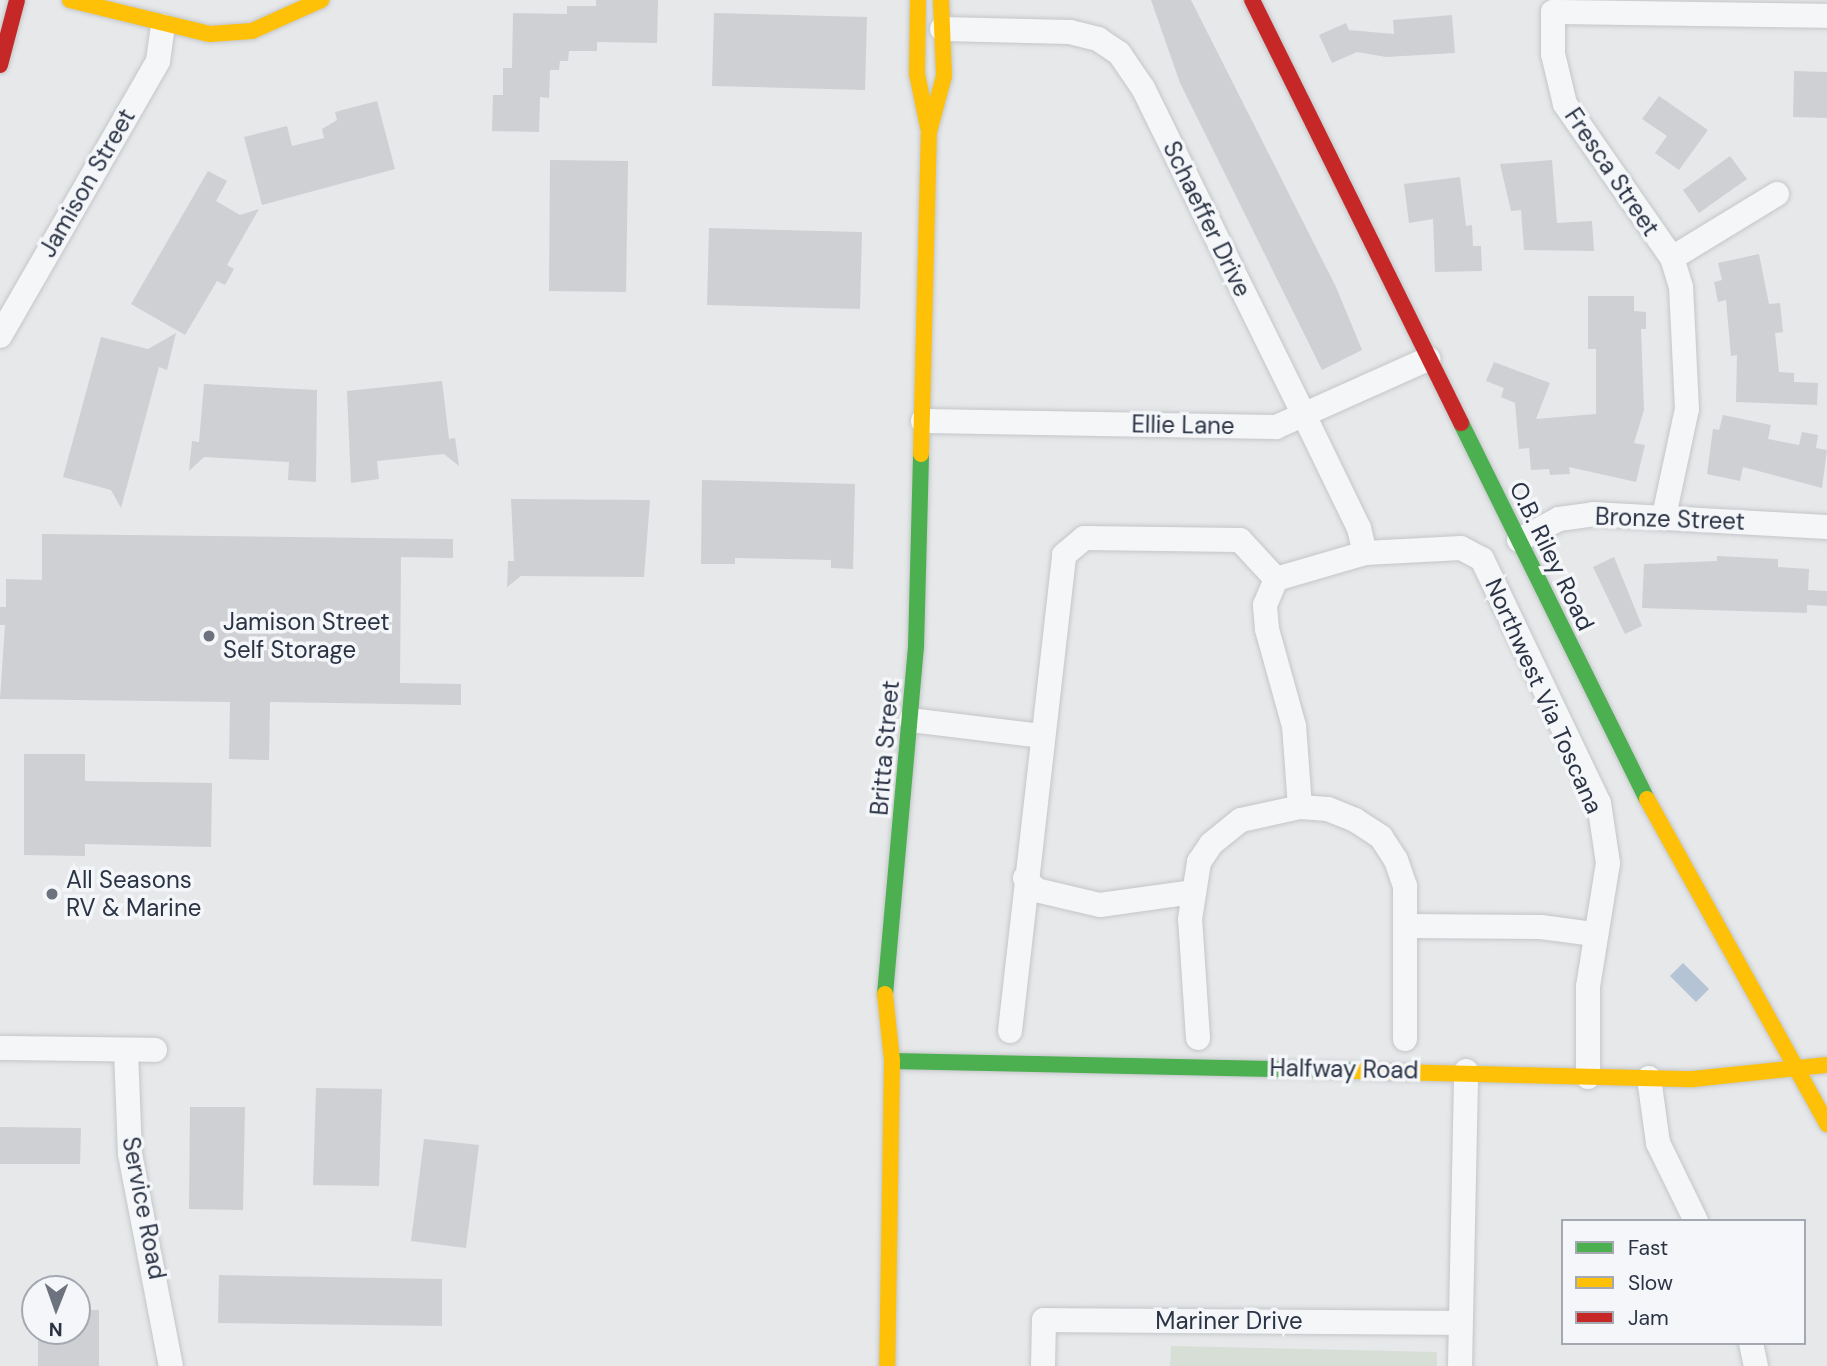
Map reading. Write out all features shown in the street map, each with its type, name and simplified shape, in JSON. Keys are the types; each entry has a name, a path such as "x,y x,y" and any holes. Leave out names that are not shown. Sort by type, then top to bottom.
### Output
{"main road":[{"path":"0,65 17,0"},
{"path":"71,0 163,26 209,34 253,31 321,0"},
{"name":"Britta Street","path":"887,1366 892,1061 883,1015 911,720 923,421 929,132 917,74 918,0"},
{"name":"Britta Street","path":"929,132 944,76 941,0"},
{"name":"O.B. Riley Road","path":"1252,0 1685,876 1827,1124"},
{"name":"Halfway Road","path":"892,1061 1466,1071 1649,1078 1732,1076 1795,1064 1827,1065"}],"street":[{"name":"Fresca Street","path":"1664,516 1688,378 1681,287 1672,258 1565,104 1553,54 1553,12 1827,16"},
{"name":"Jamison Street","path":"0,336 158,61 163,26"},
{"name":"Schaeffer Drive","path":"942,29 1070,32 1098,39 1119,53 1143,88 1359,528 1365,553"},
{"path":"1672,258 1777,194"},
{"name":"Ellie Lane","path":"923,421 1276,427 1304,417 1428,359"},
{"name":"Bronze Street","path":"1519,540 1559,519 1664,516 1827,527"},
{"path":"1010,1031 1060,567 1073,543 1084,538 1240,540 1276,579 1265,605 1267,629 1294,726 1300,807"},
{"name":"Northwest Via Toscana","path":"1276,579 1365,553 1461,548 1482,559 1599,803 1608,863 1593,934 1588,1077"},
{"path":"911,720 1041,736"},
{"path":"1198,1038 1190,919 1199,862 1225,830 1257,814 1300,807 1328,809 1381,837 1405,886 1405,1039"},
{"path":"1025,878 1036,890 1100,905 1194,892"},
{"path":"1407,926 1541,927 1593,934"},
{"path":"0,1048 155,1050"},
{"name":"Service Road","path":"126,1050 130,1154 171,1366"},
{"path":"1460,1366 1466,1071"},
{"path":"1649,1078 1658,1143 1695,1219"},
{"name":"Mariner Drive","path":"1043,1366 1044,1320 1460,1323"},
{"path":"1751,1345 1756,1366"}],"shaded area":[{"path":"1171,1346 1437,1352 1437,1366 1170,1366"}],"water":[{"path":"1683,963 1709,989 1696,1002 1670,976"}],"building":[{"path":"596,0 658,0 657,43 597,42 597,51 569,51 568,61 560,61 559,70 550,70 549,98 540,97 539,132 492,131 493,95 503,95 503,68 512,68 513,13 567,14 567,6 596,6"},
{"path":"1151,0 1191,0 1336,287 1362,350 1322,370 1180,83"},
{"path":"714,13 867,17 865,90 712,86"},
{"path":"1452,15 1455,53 1386,57 1357,52 1332,63 1319,35 1346,23 1349,30 1394,34 1393,20"},
{"path":"1794,71 1827,72 1827,118 1793,117"},
{"path":"1659,96 1708,130 1679,170 1655,153 1667,136 1642,119"},
{"path":"377,101 395,169 262,205 244,137 287,126 292,146 324,138 322,129 337,120 335,112"},
{"path":"1730,156 1747,179 1699,213 1683,190"},
{"path":"550,160 628,161 626,292 549,291"},
{"path":"1552,160 1557,223 1592,221 1594,251 1524,250 1521,210 1511,211 1500,164"},
{"path":"208,171 227,181 216,201 240,215 259,209 227,265 234,269 225,285 217,281 185,335 131,304"},
{"path":"1460,177 1466,226 1472,225 1473,246 1481,246 1482,271 1435,272 1433,219 1409,223 1404,184"},
{"path":"709,228 862,232 860,309 707,305"},
{"path":"1759,254 1769,304 1780,303 1783,332 1775,333 1779,372 1794,373 1794,382 1818,383 1817,405 1736,402 1737,355 1731,356 1726,300 1718,302 1714,282 1722,280 1718,263"},
{"path":"1588,296 1634,296 1634,311 1646,312 1646,329 1641,329 1644,410 1634,443 1645,445 1636,482 1569,467 1570,474 1550,475 1549,469 1531,470 1529,448 1519,449 1515,403 1501,397 1504,388 1486,381 1494,362 1550,383 1536,419 1596,414 1596,349 1588,349"},
{"path":"176,333 167,370 159,367 121,508 111,490 63,477 101,337 148,349"},
{"path":"442,381 449,439 455,438 459,466 444,454 377,461 379,479 351,483 347,391"},
{"path":"204,384 317,390 316,482 288,480 289,462 204,457 189,471 192,441 199,442"},
{"path":"1723,415 1771,425 1768,439 1799,445 1802,432 1818,435 1816,448 1827,450 1822,488 1743,467 1740,481 1707,474 1713,429 1719,430"},
{"path":"702,480 855,484 853,569 831,568 831,560 735,558 735,564 701,564"},
{"path":"511,499 650,500 644,577 521,576 507,587 508,561 514,561"},
{"path":"42,534 453,539 453,558 401,557 400,683 461,684 461,705 270,702 269,760 229,759 230,702 0,699 5,625 0,625 0,607 6,607 6,579 42,580"},
{"path":"1717,556 1778,559 1778,567 1809,569 1808,590 1827,591 1827,606 1807,605 1807,613 1642,608 1644,564 1717,561"},
{"path":"1614,557 1642,626 1625,634 1593,567"},
{"path":"24,754 85,754 85,781 212,783 211,847 85,844 85,856 24,855"},
{"path":"316,1088 382,1089 379,1186 313,1185"},
{"path":"190,1107 245,1107 243,1210 189,1209"},
{"path":"0,1127 81,1128 80,1164 0,1164"},
{"path":"424,1139 479,1145 466,1248 411,1241"},
{"path":"219,1275 442,1279 442,1326 218,1323"},
{"path":"91,1310 99,1310 99,1366 38,1366 38,1345 91,1345"}],"traffic: fast":[{"path":"1461,423 1647,799"},
{"path":"885,994 916,647 921,454"},
{"path":"892,1061 1356,1071"}],"traffic: slow":[{"path":"70,0 210,34 252,31 321,0"},
{"path":"918,0 917,74 928,127"},
{"path":"921,454 929,132 944,76 941,0"},
{"path":"1647,799 1827,1124"},
{"path":"885,994 892,1061 887,1366"},
{"path":"1356,1071 1693,1079 1827,1065"}],"traffic: jam":[{"path":"0,65 17,0"},
{"path":"1252,0 1461,423"}],"place":[{"name":"Jamison Street Self Storage","path":"209,636"},
{"name":"All Seasons RV & Marine","path":"52,894"}]}
